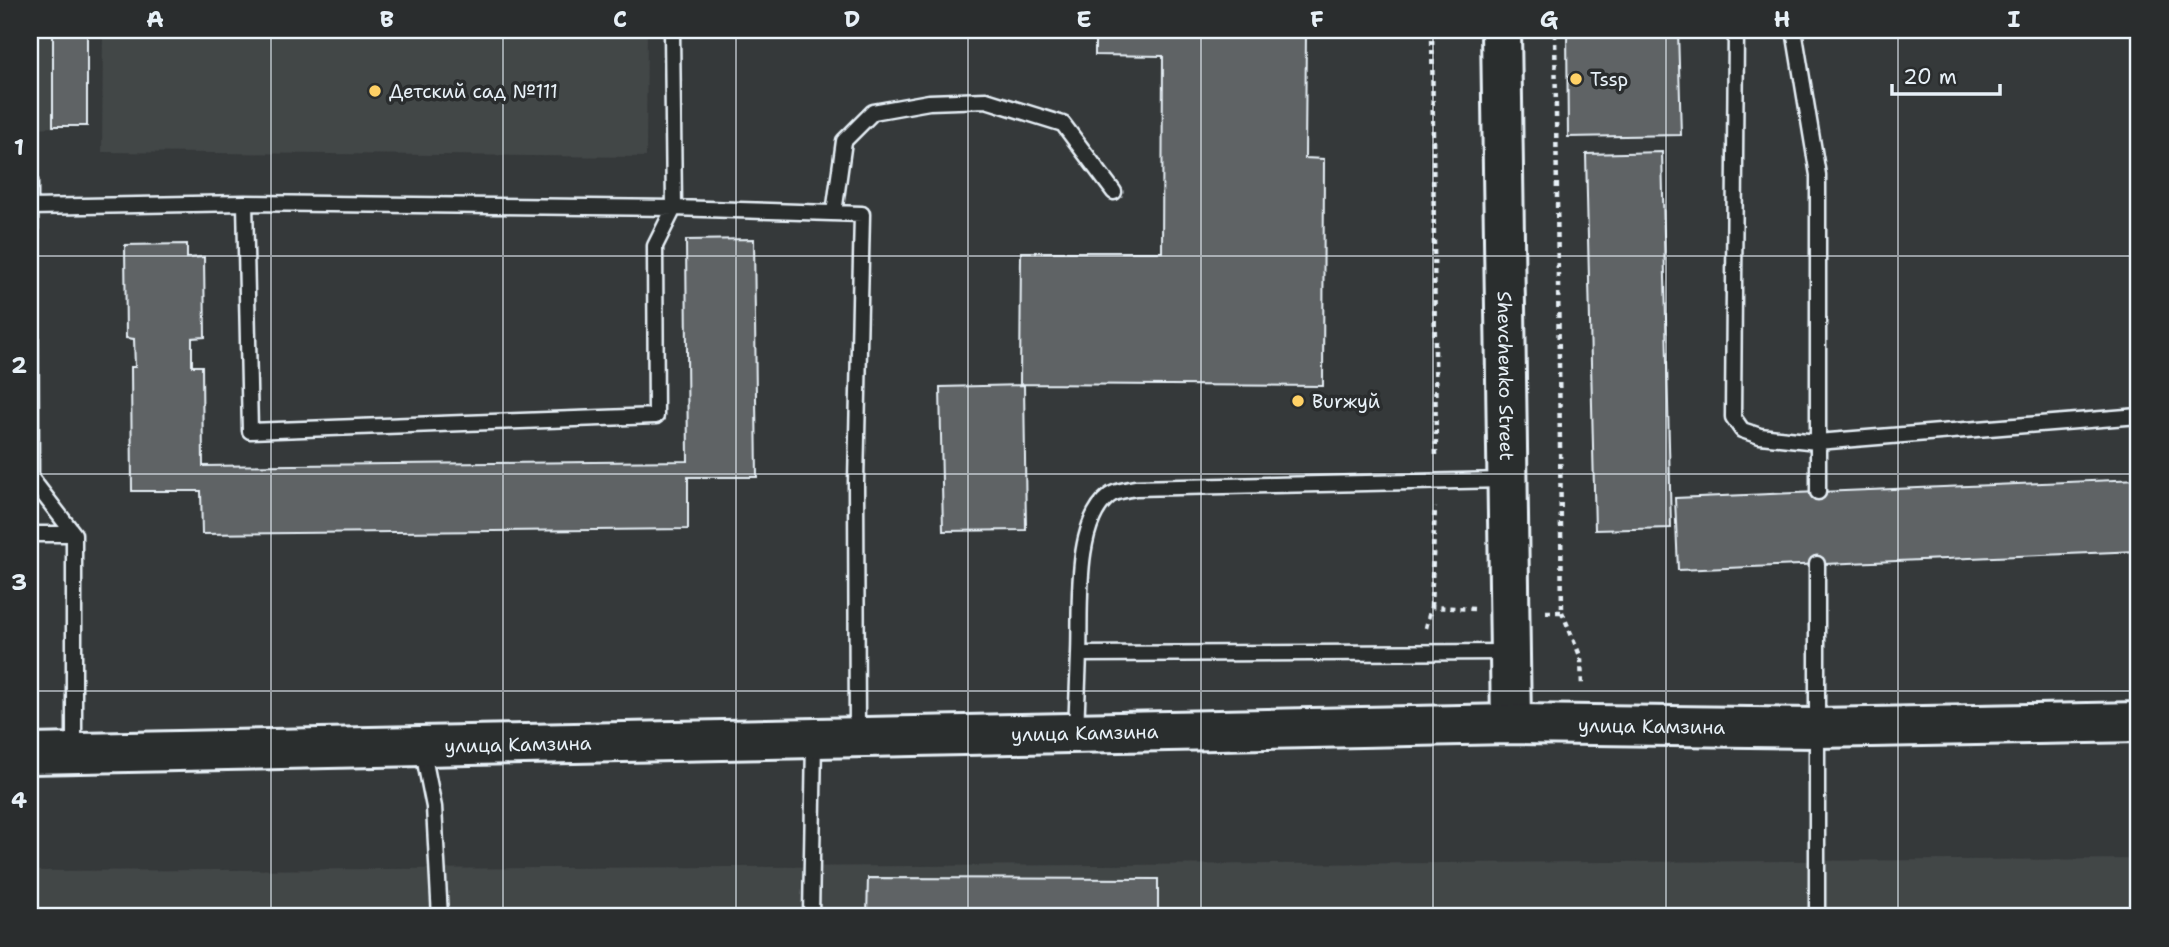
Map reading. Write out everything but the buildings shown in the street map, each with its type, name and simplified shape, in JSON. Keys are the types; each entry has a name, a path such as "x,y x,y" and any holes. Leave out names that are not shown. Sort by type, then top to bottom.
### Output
{"main road":[{"name":"Shevchenko Street","path":"1501,30 1511,724"},
{"name":"улица Камзина","path":"30,754 1511,724 1817,728 2139,722"}],"lane":[{"path":"245,203 250,431 656,416 655,246 674,208 672,30"},
{"path":"1736,30 1733,417 1742,430 1760,436 1817,442 2139,416"},
{"path":"1794,30 1818,175 1818,492"},
{"path":"834,213 844,141 873,112 929,102 986,100 1063,124 1114,192"},
{"path":"30,180 32,478 74,534 74,753"},
{"path":"30,207 245,203 674,208 862,214 856,482 857,737"},
{"path":"1076,734 1085,538 1094,514 1110,495 1135,488 1507,480"},
{"path":"30,534 74,534"},
{"path":"1817,564 1817,917"},
{"path":"1079,653 1510,652"},
{"path":"811,917 814,738"},
{"path":"422,746 434,807 440,917"}],"path":[{"path":"1431,607 1436,482 1432,30"},
{"path":"1555,30 1562,612 1581,658 1583,725"},
{"path":"1510,611 1562,612"}],"shaded area":[{"path":"30,30 87,30 87,126 30,128"},
{"name":"Детский сад №111","path":"103,30 647,30 646,157 102,152"},
{"path":"2139,859 2139,917 30,917 30,871"}],"place":[{"name":"Tssp","path":"1576,79"},
{"name":"Детский сад №111","path":"375,91"},
{"name":"Burжуй","path":"1298,401"}]}
